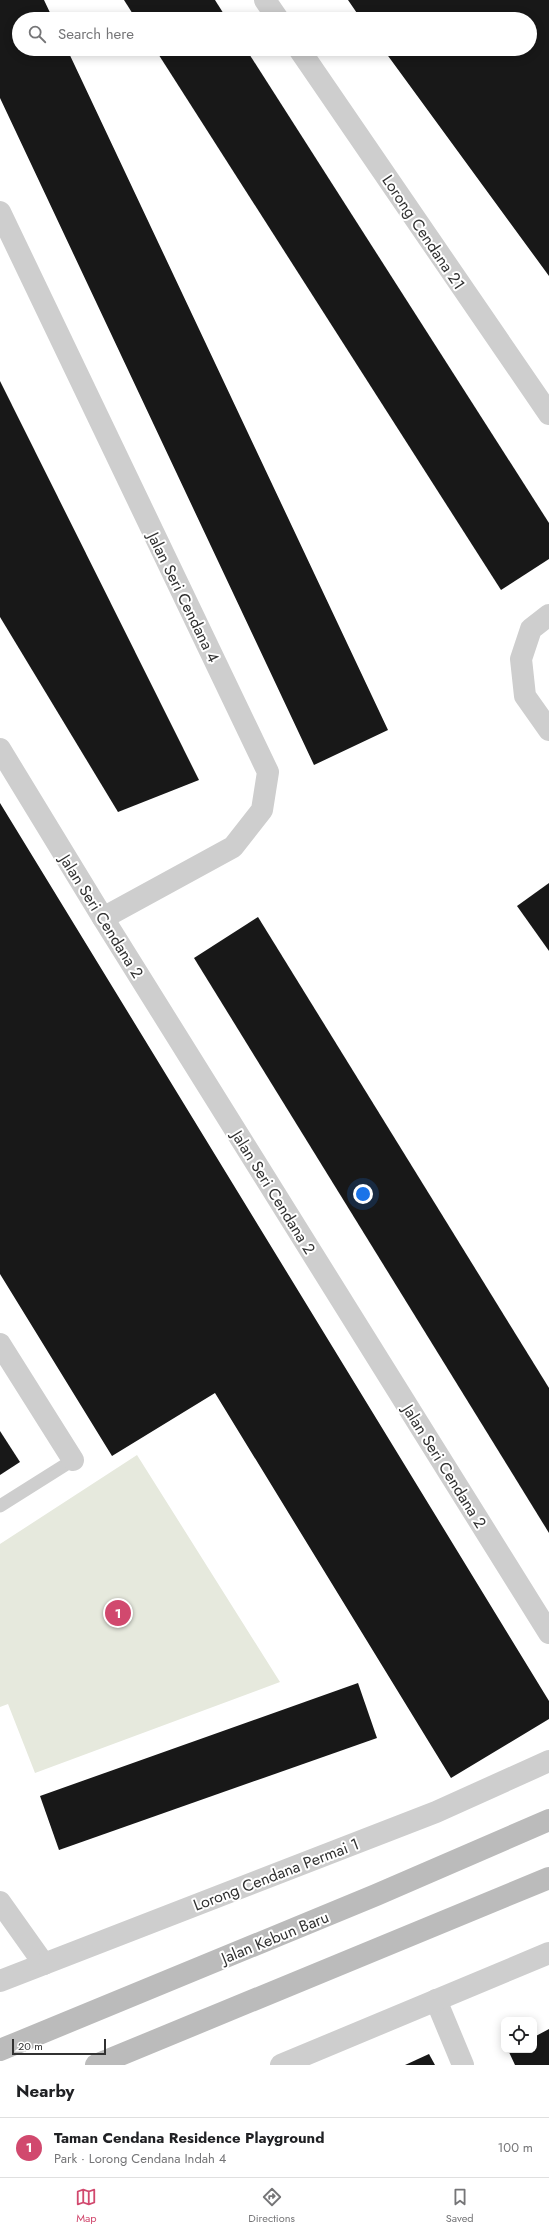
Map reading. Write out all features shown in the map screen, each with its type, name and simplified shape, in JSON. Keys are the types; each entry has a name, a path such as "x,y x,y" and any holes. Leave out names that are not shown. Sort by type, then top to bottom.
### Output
{"street":[{"path":"265,0 273,12"},
{"name":"Lorong Cendana 21","path":"304,56 549,414"},
{"name":"Jalan Seri Cendana 4","path":"0,212 268,772 262,810 233,848 103,918"},
{"path":"549,616 531,629 521,659 525,696 549,730"},
{"name":"Jalan Seri Cendana 2","path":"0,749 103,918 549,1633"},
{"path":"0,1344 73,1460"},
{"name":"Lorong Cendana Permai 1","path":"0,1981 436,1812 549,1760"},
{"name":"Jalan Kebun Baru","path":"0,2050 376,1896 549,1820"},
{"path":"96,2065 549,1878"},
{"path":"0,1902 44,1964"},
{"path":"281,2065 549,1953"},
{"path":"436,2000 463,2065"}],"lane":[{"path":"0,1506 73,1460"}],"shaded area":[{"path":"137,1455 280,1682 35,1773 8,1704 0,1707 0,1544"}],"building":[{"path":"0,0 44,0 50,12 12,12 12,56 70,56 388,730 314,765 0,98"},
{"path":"124,0 215,0 223,12 132,12"},
{"path":"348,0 549,0 549,276 388,56 537,56 537,12 356,12"},
{"path":"159,56 250,56 549,523 549,559 501,590"},
{"path":"0,381 199,780 118,812 0,617"},
{"path":"0,803 549,1701 549,1719 451,1778 215,1393 112,1456 0,1274"},
{"path":"549,883 549,951 517,906"},
{"path":"258,917 549,1388 549,1533 194,958"},
{"path":"0,1431 20,1462 0,1475"},
{"path":"358,1683 377,1738 59,1850 40,1796"},
{"path":"549,2029 549,2065 515,2065 509,2053 537,2053 537,2035"},
{"path":"429,2054 435,2065 405,2065"}],"place":[{"name":"Taman Cendana Residence Playground","path":"118,1613"}]}
